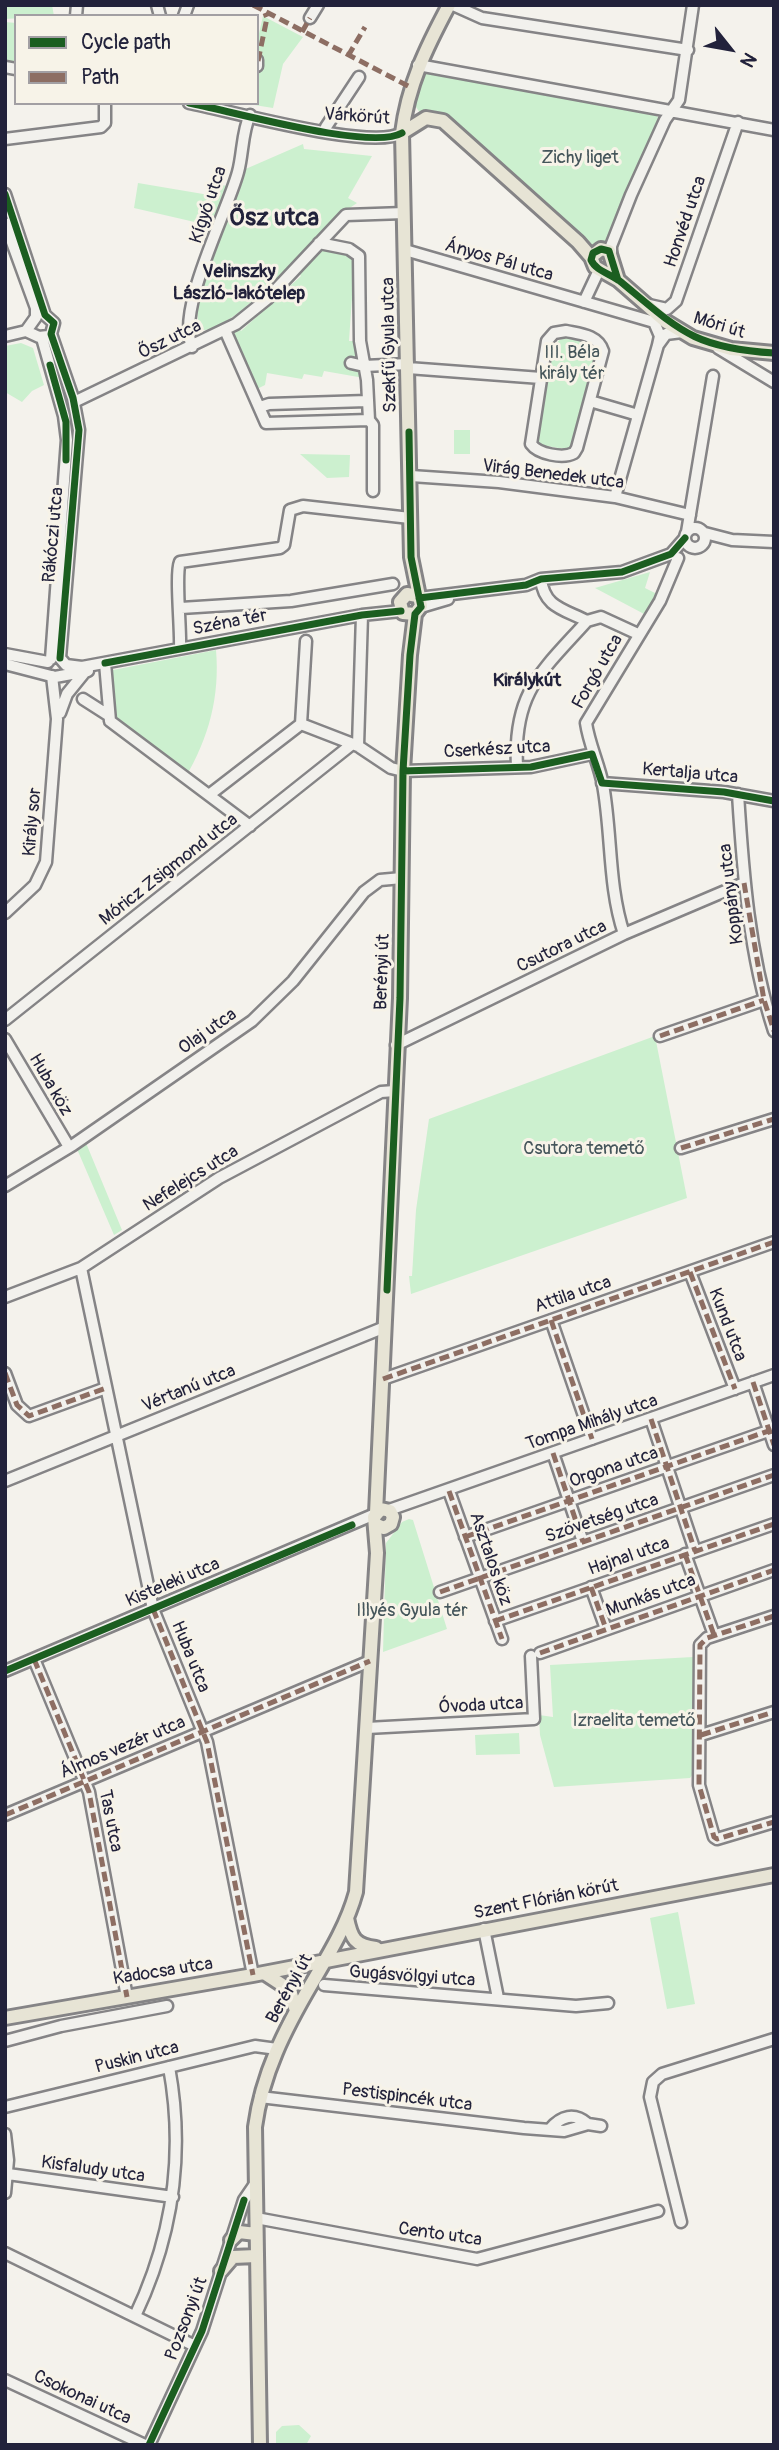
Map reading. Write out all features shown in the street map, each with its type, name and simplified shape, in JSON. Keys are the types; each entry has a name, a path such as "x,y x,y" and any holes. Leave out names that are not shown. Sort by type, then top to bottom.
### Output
{"main road":[{"name":"Szekfű Gyula utca","path":"410,604 411,476 402,133 408,92 418,65 451,5"},
{"path":"402,133 426,118 443,121 578,242 602,259"},
{"name":"Móri út","path":"602,259 618,280 682,332 712,344 774,353"},
{"name":"Berényi út","path":"260,2445 255,2184 256,2127 260,2097 277,2049 347,1918 358,1879 377,1553 383,1518 378,1482 397,1045 410,604"},
{"name":"Szent Flórián körút","path":"326,1961 484,1928 774,1875"},
{"path":"347,1918 349,1932 356,1942 387,1950"},
{"name":"Kadocsa utca","path":"5,2018 326,1961"},
{"path":"258,1974 290,1990 296,2011"},
{"path":"231,2239 240,2232 256,2234"},
{"path":"221,2271 233,2258 240,2255 256,2256"}],"street":[{"path":"310,18 318,5"},
{"path":"451,5 482,18 688,50"},
{"path":"584,302 665,120 679,100 693,5"},
{"path":"418,65 774,130"},
{"path":"326,127 359,76"},
{"path":"5,139 101,127 106,123 105,105"},
{"name":"Várkörút","path":"206,105 250,110 342,134 391,139 402,133"},
{"name":"Várkörút","path":"212,105 250,110 326,127 402,133"},
{"name":"Kígyó utca","path":"192,347 189,336 196,290 235,180 250,110"},
{"name":"Honvéd utca","path":"646,304 667,309 676,300 738,122"},
{"name":"Rákóczi utca","path":"5,194 35,321"},
{"name":"Ősz utca","path":"74,402 192,347 225,330 256,309 346,215 404,213"},
{"name":"Rákóczi utca","path":"5,223 36,308 35,321"},
{"path":"319,243 349,249 359,256 360,345 369,420 373,425 373,491"},
{"name":"Ányos Pál utca","path":"405,250 654,322 660,336 658,345"},
{"path":"5,336 35,321 43,336"},
{"name":"Rákóczi utca","path":"35,321 54,323 43,336"},
{"path":"225,330 264,421 272,424 369,420"},
{"path":"566,331 591,337 603,351 590,401 574,453 566,456 533,448 531,438 547,341 554,332 566,331"},
{"path":"615,497 658,345 666,334 682,332"},
{"name":"Rákóczi utca","path":"43,336 74,402 79,438 55,667"},
{"name":"Rákóczi utca","path":"43,336 64,416 67,440 55,667"},
{"path":"712,344 774,382"},
{"path":"351,363 541,378"},
{"path":"643,564 671,554 686,535 713,376"},
{"path":"260,407 269,404 368,401"},
{"path":"590,401 638,415"},
{"name":"Virág Benedek utca","path":"411,476 499,482 615,497 690,515"},
{"path":"180,648 181,608 176,572 180,562 280,548 284,545 290,510 303,506 410,519"},
{"path":"690,515 702,535"},
{"path":"686,535 774,542"},
{"path":"686,535 692,548"},
{"path":"643,564 678,558 692,548 702,535"},
{"name":"Forgó utca","path":"624,934 613,882 603,783 592,754 586,723 660,601 678,558"},
{"name":"Széna tér","path":"55,667 82,667 105,663 472,592 526,585 541,579 622,572 643,564"},
{"path":"541,579 542,592 548,601 587,621"},
{"path":"181,608 291,601 393,583"},
{"path":"354,746 362,615"},
{"path":"517,766 517,726 524,703 555,652 572,640 587,621 601,617 638,634"},
{"path":"209,795 301,724 306,641"},
{"path":"5,654 55,667"},
{"path":"105,663 108,715 114,726 250,826"},
{"name":"Széna tér","path":"55,667 84,673 105,663"},
{"path":"5,664 55,667"},
{"name":"Király sor","path":"5,913 35,886 44,868 57,719 55,667"},
{"name":"Király sor","path":"57,719 67,694 84,673"},
{"path":"83,699 108,715"},
{"path":"301,724 354,746 391,768 403,771"},
{"name":"Móricz Zsigmond utca","path":"5,1020 354,746"},
{"name":"Cserkész utca","path":"403,771 552,764 592,754"},
{"name":"Kertalja utca","path":"603,783 738,794 774,801"},
{"name":"Koppány utca","path":"738,794 744,883 764,1000 774,1031"},
{"name":"Olaj utca","path":"5,1186 69,1147 265,1010 293,981 364,892 380,880 402,878"},
{"name":"Csutora utca","path":"397,1045 624,934 744,883"},
{"path":"660,1036 764,1000"},
{"name":"Huba köz","path":"5,1039 69,1147"},
{"name":"Nefelejcs utca","path":"5,1297 81,1268 240,1166 381,1092 395,1091"},
{"path":"681,1148 774,1119"},
{"name":"Attila utca","path":"383,1379 774,1242"},
{"name":"Huba utca","path":"81,1268 153,1609 203,1731 258,1974"},
{"name":"Kund utca","path":"690,1272 735,1389"},
{"path":"551,1320 592,1439"},
{"name":"Vértanú utca","path":"5,1480 385,1326"},
{"path":"5,1373 17,1405 29,1416 106,1388"},
{"name":"Tompa Mihály utca","path":"383,1518 420,1501 774,1375"},
{"path":"753,1382 774,1444"},
{"path":"651,1419 681,1508 699,1596 713,1635"},
{"name":"Orgona utca","path":"465,1537 771,1430"},
{"path":"553,1453 583,1542"},
{"name":"Szövetség utca","path":"440,1592 774,1475"},
{"name":"Asztalos köz","path":"449,1491 502,1639"},
{"name":"Kisteleki utca","path":"5,1671 352,1525 383,1518"},
{"name":"Hajnal utca","path":"495,1621 774,1524"},
{"name":"Munkás utca","path":"536,1655 774,1570"},
{"path":"591,1587 606,1629"},
{"path":"774,1616 713,1635 700,1645 699,1785 713,1837 722,1839 774,1822"},
{"name":"Óvoda utca","path":"367,1728 534,1719 536,1655"},
{"name":"Tas utca","path":"34,1659 86,1782 127,1997"},
{"name":"Álmos vezér utca","path":"5,1815 370,1661"},
{"path":"701,1735 774,1712"},
{"name":"Gugásvölgyi utca","path":"484,1928 498,1998"},
{"name":"Gugásvölgyi utca","path":"324,1985 576,2006 608,2003"},
{"name":"Kadocsa utca","path":"5,2041 73,2024 167,2006"},
{"path":"681,2222 650,2097 653,2082 662,2074 774,2039"},
{"name":"Puskin utca","path":"5,2107 255,2046 277,2049"},
{"path":"135,2316 162,2251 173,2197 176,2122 169,2067"},
{"name":"Pestispincék utca","path":"260,2097 550,2129 575,2130 588,2124 601,2126"},
{"path":"5,2134 8,2174 5,2193"},
{"name":"Kisfaludy utca","path":"8,2174 173,2197"},
{"name":"Pozsonyi út","path":"147,2445 195,2346 244,2200 255,2184"},
{"name":"Cento utca","path":"256,2218 477,2259 658,2211"},
{"path":"5,2253 195,2346"},
{"name":"Csokonai utca","path":"5,2380 147,2445"}],"green space":[{"path":"5,5 52,5 54,14 14,14 14,18 5,19"},
{"path":"263,16 303,37 283,64 273,108 254,105 259,105 259,33"},
{"path":"5,22 14,23 14,62 5,60"},
{"name":"Zichy liget","path":"436,70 656,115 660,120 606,245 595,248 459,126 449,119 420,113 414,104 422,71"},
{"path":"303,144 304,149 372,156 348,198 357,203 339,215 253,301 216,327 203,330 198,319 199,279 241,171"},
{"path":"138,183 215,196 217,185 231,186 212,226 134,208"},
{"path":"319,243 355,254 349,341 357,341 364,378 324,371 322,377 304,374 302,379 267,373 265,385 255,390 231,330 238,326 241,331 301,276 295,269"},
{"name":"III. Béla király tér","path":"564,336 595,344 597,352 570,450 541,445 538,441 553,346"},
{"path":"21,343 33,348 44,385 32,391 22,402 5,392 5,346"},
{"path":"454,430 470,430 470,454 454,454"},
{"path":"300,454 350,455 349,477 327,478"},
{"path":"650,572 645,588 657,594 646,615 595,588"},
{"path":"216,650 216,684 211,716 201,748 185,778 114,723 108,671"},
{"name":"Csutora temető","path":"655,1036 687,1198 411,1294 409,1276 412,1276 416,1210 429,1119"},
{"path":"86,1143 122,1230 114,1235 77,1149"},
{"name":"Illyés Gyula tér","path":"413,1520 447,1629 383,1652 386,1543 402,1522"},
{"name":"Izraelita temető","path":"693,1657 697,1769 690,1778 554,1787 540,1735 539,1715 553,1717 550,1665"},
{"path":"519,1733 520,1754 476,1755 475,1735"},
{"path":"678,1912 695,2004 667,2009 650,1918"},
{"path":"299,2425 311,2436 306,2445 276,2445 276,2432 282,2426"}],"marked path":[{"path":"253,5 410,87"},
{"path":"259,56 267,18 265,13"},
{"path":"302,32 310,18"},
{"path":"348,56 365,27"},
{"path":"744,883 764,1000 774,1031"},
{"path":"660,1036 764,1000"},
{"path":"681,1148 774,1119"},
{"path":"383,1379 774,1242"},
{"path":"690,1272 735,1389"},
{"path":"551,1320 592,1439"},
{"path":"5,1373 17,1405 29,1416 106,1388"},
{"path":"753,1382 774,1445"},
{"path":"651,1419 695,1551"},
{"path":"465,1537 774,1429"},
{"path":"553,1453 583,1542"},
{"path":"440,1592 774,1475"},
{"path":"449,1491 502,1639"},
{"path":"495,1621 774,1524"},
{"path":"685,1554 714,1635"},
{"path":"540,1653 774,1570"},
{"path":"591,1587 606,1629"},
{"path":"153,1609 207,1742 253,1975"},
{"path":"774,1616 707,1638 700,1645 699,1785 714,1837 717,1839 774,1822"},
{"path":"34,1659 89,1792 127,1997"},
{"path":"5,1815 370,1661"},
{"path":"701,1735 774,1712"}],"cycle path":[{"path":"198,105 332,134 386,137 402,133"},
{"path":"5,194 45,315 54,323 51,334 73,398 79,430 60,658"},
{"path":"618,280 609,251 601,249 593,253 591,260 596,267 621,282 674,325 690,334 725,347 774,353"},
{"path":"50,365 66,422 66,460"},
{"path":"409,432 411,557 421,607"},
{"path":"419,598 526,585 541,579 622,572 671,554 685,538"},
{"path":"387,1290 400,998 403,771 410,655 415,614 421,607"},
{"path":"105,663 362,615 401,611"},
{"path":"403,771 531,767 592,754 602,783 724,792 774,801"},
{"path":"5,1671 352,1525"},
{"path":"149,2445 202,2331 244,2200"}],"district":[{"name":"Ősz utca","path":"274,219"},
{"name":"Velinszky László-lakótelep","path":"239,283"},
{"name":"Királykút","path":"527,681"}]}
